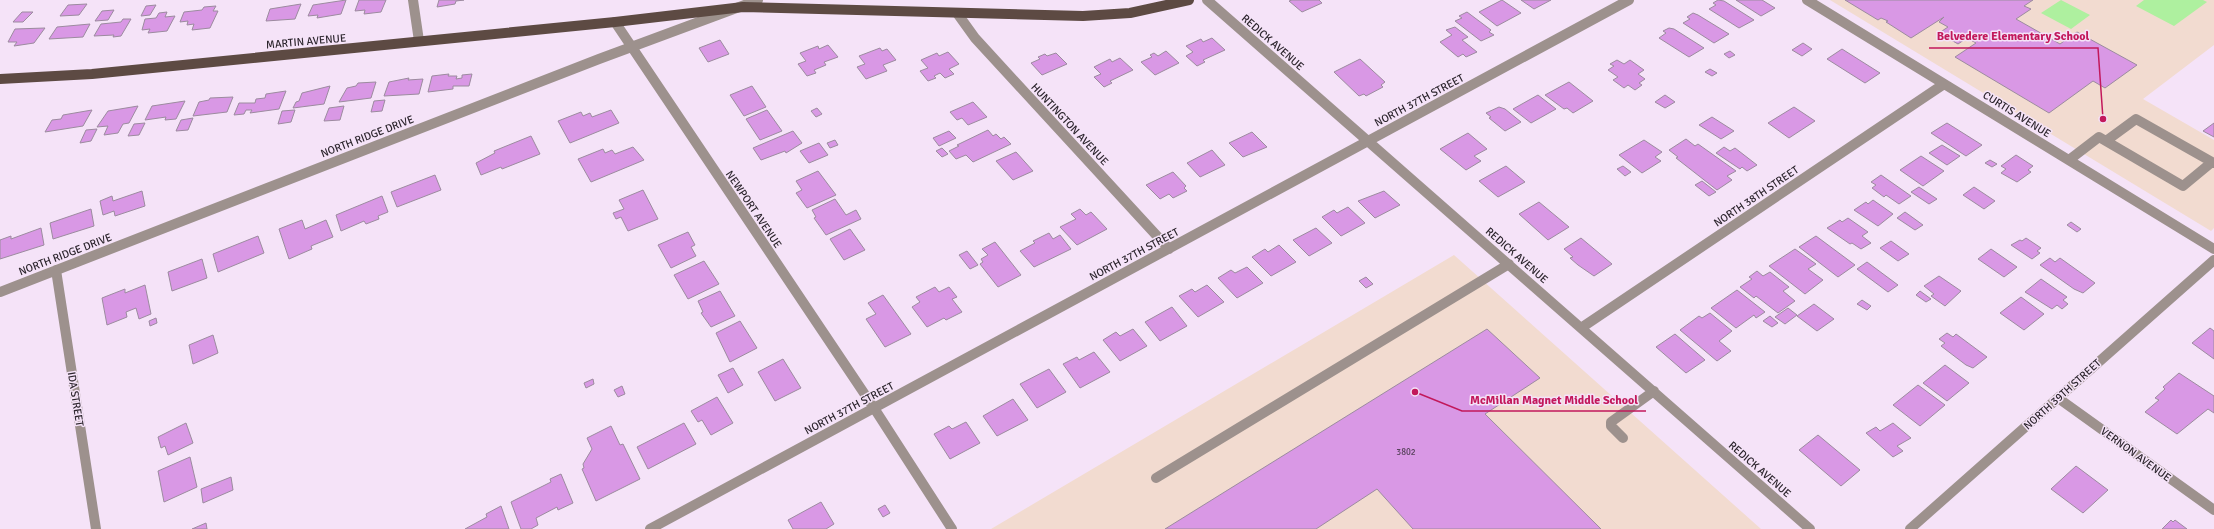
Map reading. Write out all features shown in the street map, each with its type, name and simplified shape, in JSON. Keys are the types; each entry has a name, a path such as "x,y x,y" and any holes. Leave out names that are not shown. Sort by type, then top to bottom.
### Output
{"main road":[{"path":"744,7 1103,16 1167,6 1189,0"},
{"name":"MARTIN AVENUE","path":"0,79 92,74 615,22 744,7"}],"street":[{"path":"412,0 419,41"},
{"name":"NORTH RIDGE DRIVE","path":"0,292 631,47 744,7 758,0"},
{"name":"REDICK AVENUE","path":"1207,0 1810,529"},
{"name":"NORTH 37TH STREET","path":"650,529 1630,0"},
{"name":"CURTIS AVENUE","path":"1808,0 2214,249"},
{"name":"HUNTINGTON AVENUE","path":"957,13 975,38 1169,249"},
{"name":"NEWPORT AVENUE","path":"615,22 874,408 952,529"},
{"name":"NORTH 38TH STREET","path":"1581,328 1944,84"},
{"path":"2069,160 2100,137 2106,141 2183,186 2213,162 2136,119 2106,141"},
{"name":"NORTH 39TH STREET","path":"1910,529 2214,260"},
{"path":"1156,478 1509,264"},
{"name":"IDA STREET","path":"56,270 96,529"},
{"path":"1623,438 1611,426 1611,422 1654,391"},
{"name":"VERNON AVENUE","path":"2058,398 2214,510"}],"shaded area":[{"path":"1830,0 2214,0 2214,45 2143,99 2214,140 2214,228 2211,231"},
{"path":"1454,255 1761,529 991,529"}],"green space":[{"path":"2061,0 2090,15 2071,29 2041,13"},
{"path":"2144,0 2203,0 2207,2 2174,26 2136,6"}],"building":[{"path":"346,0 341,14 317,18 318,15 308,16 313,5"},
{"path":"359,0 386,0 381,12 364,14 365,10 355,11"},
{"path":"439,0 464,0 456,1 455,4 437,7"},
{"path":"1319,0 1322,3 1302,12 1289,1"},
{"path":"1502,0 1521,13 1497,26 1479,12"},
{"path":"1521,0 1551,0 1534,9"},
{"path":"1718,0 1724,1 1754,20 1739,28 1709,9 1716,5 1713,3"},
{"path":"1736,0 1762,0 1775,8 1761,16"},
{"path":"1845,0 2033,0 2024,6 2031,9 2016,19 2060,44 2077,32 2137,65 2105,88 2093,81 2049,113 1955,57 1976,43 1967,38 1958,44 1939,33 1948,27 1939,22 1944,17 1911,38 1886,22 1888,21 1881,18 1878,20"},
{"path":"87,4 79,15 60,16 68,5"},
{"path":"301,4 295,19 266,21 270,9"},
{"path":"156,5 150,15 141,16 146,6"},
{"path":"216,6 213,11 218,11 210,28 192,30 194,24 187,25 188,21 180,22 184,12 202,10 204,7"},
{"path":"114,10 108,20 95,21 102,11"},
{"path":"22,12 33,12 23,22 13,22"},
{"path":"167,12 165,17 175,16 167,31 148,33 150,29 142,30 145,19 156,18 159,13"},
{"path":"1467,12 1491,30 1489,32 1494,35 1481,41 1455,21 1462,18 1459,16"},
{"path":"1693,13 1729,34 1714,43 1683,23 1690,19 1687,17"},
{"path":"123,19 131,19 121,36 94,36 101,24 121,22"},
{"path":"90,24 83,37 49,39 57,27"},
{"path":"1455,27 1468,37 1462,40 1477,52 1466,57 1463,54 1458,57 1440,42 1452,35 1446,30"},
{"path":"45,28 34,43 14,46 17,42 8,42 15,29"},
{"path":"1669,28 1674,29 1704,48 1689,57 1659,38 1666,33 1663,31"},
{"path":"1212,38 1225,50 1203,60 1205,62 1197,66 1186,56 1193,52 1186,46 1201,39 1203,42"},
{"path":"720,40 729,54 708,62 699,48"},
{"path":"1803,43 1812,49 1802,56 1792,50"},
{"path":"828,45 838,57 824,62 826,65 814,70 816,73 807,76 798,64 806,61 800,53 818,46 819,49"},
{"path":"880,48 882,51 887,49 896,60 883,65 887,71 866,79 857,67 865,64 859,56"},
{"path":"1842,49 1880,73 1865,83 1827,59"},
{"path":"1166,51 1179,63 1155,75 1141,62 1152,57 1150,55 1154,53 1158,56"},
{"path":"1730,51 1735,55 1729,58 1724,54"},
{"path":"948,52 959,64 949,69 954,74 945,78 940,73 934,76 936,78 928,81 920,71 928,68 921,60 937,53 939,56"},
{"path":"1056,53 1067,64 1042,75 1031,63 1040,59 1038,57 1045,54 1047,56"},
{"path":"1120,58 1133,70 1110,81 1112,83 1104,87 1094,77 1101,74 1094,67 1110,59 1112,62"},
{"path":"1360,59 1385,82 1381,85 1383,87 1366,96 1364,94 1359,96 1334,72"},
{"path":"1617,60 1624,64 1630,60 1644,70 1638,74 1645,79 1639,83 1642,85 1635,90 1628,85 1624,88 1613,80 1618,77 1608,70 1614,66 1610,64"},
{"path":"1710,69 1717,73 1712,76 1705,72"},
{"path":"449,74 448,76 457,76 456,79 462,78 462,75 472,74 469,86 453,86 453,89 428,92 432,76"},
{"path":"409,78 408,80 423,79 419,94 384,96 389,82"},
{"path":"376,82 371,98 339,102 347,88 356,86 358,83"},
{"path":"1569,82 1593,101 1573,113 1567,108 1564,109 1545,95"},
{"path":"330,86 324,104 293,108 296,102 299,101 302,93"},
{"path":"752,86 766,107 744,116 730,95"},
{"path":"286,91 279,109 250,113 252,110 246,110 244,114 234,115 239,103 255,103 256,99 265,98 266,94"},
{"path":"1538,95 1556,109 1531,123 1513,109"},
{"path":"1665,95 1675,102 1665,108 1655,102"},
{"path":"233,97 227,112 193,116 199,102 209,100 210,98"},
{"path":"385,100 382,111 371,112 374,101"},
{"path":"185,101 176,119 165,120 166,117 145,120 152,106"},
{"path":"973,102 987,117 968,125 962,118 957,120 950,112"},
{"path":"138,106 129,123 123,124 118,133 104,135 108,126 97,127 108,111"},
{"path":"344,106 340,120 324,121 329,108"},
{"path":"1499,107 1505,109 1521,122 1505,131 1489,118 1491,117 1486,113"},
{"path":"1794,107 1815,121 1789,138 1768,123"},
{"path":"817,108 822,114 816,117 811,111"},
{"path":"92,110 83,126 45,132 52,120 61,119 63,115"},
{"path":"295,110 291,122 278,124 282,111"},
{"path":"611,110 619,123 570,143 558,121 581,112 583,116 590,113 592,117"},
{"path":"767,110 782,131 760,140 746,119"},
{"path":"1712,117 1734,131 1721,139 1699,125"},
{"path":"193,118 188,130 176,131 181,120"},
{"path":"145,123 139,135 128,136 134,124"},
{"path":"1947,123 1982,145 1966,156 1931,133"},
{"path":"2214,123 2214,137 2203,131"},
{"path":"97,129 91,141 80,143 86,130"},
{"path":"988,130 993,136 996,134 1001,139 1004,137 1011,144 973,162 966,155 956,159 949,151 959,146 957,145"},
{"path":"793,131 802,143 786,153 785,151 761,160 753,148"},
{"path":"949,131 956,138 939,146 933,138"},
{"path":"1252,132 1267,147 1243,157 1229,143"},
{"path":"1468,133 1487,149 1474,156 1481,161 1466,170 1440,149"},
{"path":"531,136 540,154 502,169 501,167 481,175 476,163 495,153 494,151"},
{"path":"1686,139 1695,146 1698,144 1736,171 1727,176 1732,180 1717,190 1676,158 1678,157 1669,150"},
{"path":"835,140 838,145 830,148 827,143"},
{"path":"1644,140 1662,152 1655,157 1661,161 1642,173 1619,155"},
{"path":"819,143 828,155 809,163 800,151"},
{"path":"1942,145 1960,156 1947,165 1929,153"},
{"path":"633,147 644,160 591,182 578,159 603,149 605,153 612,150 615,154"},
{"path":"1724,147 1730,151 1735,148 1757,165 1747,171 1742,167 1740,169 1716,153"},
{"path":"942,148 948,154 942,157 936,151"},
{"path":"1212,150 1225,165 1200,177 1187,163"},
{"path":"1016,152 1033,171 1013,180 996,161"},
{"path":"2016,155 2033,166 2028,170 2031,172 2017,182 2001,173 2006,169 2001,166"},
{"path":"1921,156 1944,171 1923,186 1900,170"},
{"path":"1990,160 1997,164 1992,167 1985,163"},
{"path":"1506,166 1525,182 1498,197 1479,181"},
{"path":"1623,166 1631,172 1625,176 1617,169"},
{"path":"818,171 836,195 807,208 796,193 802,190 796,181"},
{"path":"1173,172 1186,186 1184,188 1187,191 1173,198 1169,194 1160,199 1146,185"},
{"path":"435,175 441,190 397,207 391,192"},
{"path":"1881,175 1911,196 1899,204 1886,195 1884,197 1872,188 1876,185 1871,182"},
{"path":"1702,181 1716,192 1709,196 1695,185"},
{"path":"1919,187 1937,199 1929,204 1911,192"},
{"path":"1974,187 1995,201 1984,209 1963,195"},
{"path":"643,190 658,219 628,231 621,217 616,219 613,213 624,209 619,200"},
{"path":"142,191 145,206 115,216 114,211 103,215 100,201 112,196 113,201"},
{"path":"1384,191 1400,205 1375,218 1358,201"},
{"path":"382,196 388,212 378,216 379,219 366,224 364,221 341,231 336,215"},
{"path":"835,199 846,215 856,210 861,219 826,235 814,218 816,217 812,210"},
{"path":"1873,200 1893,214 1878,226 1854,210 1866,202 1868,204"},
{"path":"1539,202 1569,227 1548,240 1519,214"},
{"path":"1348,207 1365,223 1341,236 1322,217 1334,210 1337,213"},
{"path":"91,209 94,226 53,239 50,223"},
{"path":"1080,209 1086,215 1091,212 1107,229 1077,245 1060,227 1076,219 1071,214"},
{"path":"1905,212 1923,225 1915,230 1897,218"},
{"path":"1848,218 1868,232 1862,236 1871,243 1861,249 1852,243 1850,244 1827,228 1840,220 1842,222"},
{"path":"302,220 305,229 326,220 333,237 311,246 312,249 289,259 279,229"},
{"path":"2071,222 2081,229 2077,232 2067,225"},
{"path":"41,228 44,245 0,259 0,240 11,236 11,239"},
{"path":"1316,228 1332,243 1309,256 1293,240"},
{"path":"850,229 865,250 844,260 830,239"},
{"path":"688,232 695,245 691,247 696,256 671,268 658,245"},
{"path":"1049,233 1053,239 1060,235 1071,249 1034,267 1020,251 1035,243 1033,241"},
{"path":"258,236 264,253 218,272 213,254"},
{"path":"1816,236 1855,265 1838,277 1799,247"},
{"path":"1581,238 1612,264 1594,276 1578,265 1570,258 1573,257 1564,249"},
{"path":"2026,238 2041,248 2037,251 2040,253 2032,259 2011,245"},
{"path":"1891,241 1909,254 1898,261 1880,248"},
{"path":"995,242 1021,275 998,287 980,264 983,262 981,259 988,255 982,249"},
{"path":"1279,245 1296,262 1271,276 1252,257 1265,249 1268,252"},
{"path":"1795,249 1816,264 1808,269 1823,280 1805,294 1769,266"},
{"path":"1991,249 2017,267 2004,277 1978,259"},
{"path":"967,251 978,265 970,269 959,255"},
{"path":"2050,258 2055,262 2060,258 2095,283 2083,293 2074,289 2040,265"},
{"path":"202,259 207,278 172,291 168,272"},
{"path":"704,261 719,284 688,299 674,275"},
{"path":"1867,262 1898,285 1888,292 1857,269"},
{"path":"1247,267 1263,283 1237,298 1218,278 1231,270 1235,273"},
{"path":"1757,271 1763,276 1770,272 1789,287 1783,291 1795,301 1778,313 1756,296 1754,298 1740,287 1752,279 1749,277"},
{"path":"1939,276 1961,291 1945,306 1931,296 1934,294 1924,286"},
{"path":"1366,277 1373,284 1366,288 1359,281"},
{"path":"2041,279 2067,297 2063,300 2068,304 2062,309 2057,305 2052,309 2025,292"},
{"path":"145,285 151,314 139,319 136,308 126,312 127,317 107,325 102,298 125,289 125,293"},
{"path":"1207,285 1224,302 1198,317 1179,296 1192,289 1195,292"},
{"path":"935,287 939,292 949,287 957,297 952,299 962,312 946,320 944,318 927,327 912,307 920,302 916,297"},
{"path":"1737,290 1765,312 1756,318 1754,315 1736,328 1711,308"},
{"path":"720,291 735,316 711,327 701,313 703,312 698,301"},
{"path":"1920,291 1931,299 1926,302 1916,295"},
{"path":"883,295 911,334 885,347 866,319 876,314 868,303"},
{"path":"2021,297 2044,314 2024,330 2000,313"},
{"path":"1862,300 1871,306 1867,310 1857,304"},
{"path":"1814,304 1834,319 1817,331 1797,316"},
{"path":"1172,307 1187,326 1160,341 1145,322"},
{"path":"1788,308 1797,315 1785,324 1775,317"},
{"path":"1710,313 1732,331 1719,341 1731,351 1717,361 1680,330 1699,316 1702,318"},
{"path":"1770,316 1778,323 1772,327 1763,321"},
{"path":"156,318 157,323 150,326 149,321"},
{"path":"740,321 757,348 730,362 716,333"},
{"path":"2210,328 2214,331 2214,359 2192,343"},
{"path":"1133,329 1147,346 1120,361 1103,340 1116,332 1120,336"},
{"path":"1487,329 1540,378 1485,414 1601,529 1413,529 1377,489 1316,529 1165,529"},
{"path":"1947,333 1953,337 1956,334 1987,357 1973,368 1966,365 1941,346 1945,343 1939,339"},
{"path":"1675,334 1705,360 1686,373 1656,347"},
{"path":"213,335 218,353 193,364 189,345"},
{"path":"1094,352 1110,372 1080,388 1063,364 1077,357 1079,360"},
{"path":"783,359 801,388 775,401 758,372"},
{"path":"1945,365 1969,383 1947,401 1923,383"},
{"path":"733,368 743,385 728,393 718,375"},
{"path":"1049,369 1066,392 1037,408 1020,384"},
{"path":"2179,373 2214,396 2214,413 2208,409 2177,434 2145,412 2159,400 2155,398 2165,389 2163,387"},
{"path":"593,379 594,384 586,388 584,383"},
{"path":"1918,385 1945,405 1920,426 1893,405"},
{"path":"622,386 625,394 618,397 614,390"},
{"path":"717,397 733,423 711,435 702,420 698,422 691,411"},
{"path":"1013,399 1028,420 997,436 983,416"},
{"path":"966,422 980,443 950,459 934,434 949,426 952,429"},
{"path":"186,423 193,443 168,455 165,446 161,448 158,437"},
{"path":"684,423 696,444 648,469 637,447"},
{"path":"1893,423 1911,438 1897,446 1903,451 1893,457 1866,433 1876,427 1880,431"},
{"path":"611,426 620,445 623,444 640,479 596,501 582,469 584,468 583,464 592,449 587,438"},
{"path":"1818,435 1860,470 1841,486 1799,450"},
{"path":"190,457 197,487 164,502 158,471"},
{"path":"2076,466 2108,490 2083,513 2051,489"},
{"path":"561,474 573,503 558,510 557,507 536,518 538,525 531,529 521,529 511,502 551,482 550,479"},
{"path":"231,477 233,490 203,503 201,489"},
{"path":"821,502 834,524 826,529 793,529 788,520"},
{"path":"885,505 890,513 883,517 878,509"},
{"path":"501,506 509,529 465,529 487,517 486,514"},
{"path":"2171,520 2173,522 2175,520 2187,529 2162,529"},
{"path":"206,523 207,529 192,529"}],"place":[{"name":"Belvedere Elementary School","path":"2103,119"},
{"name":"McMillan Magnet Middle School","path":"1415,392"}]}
